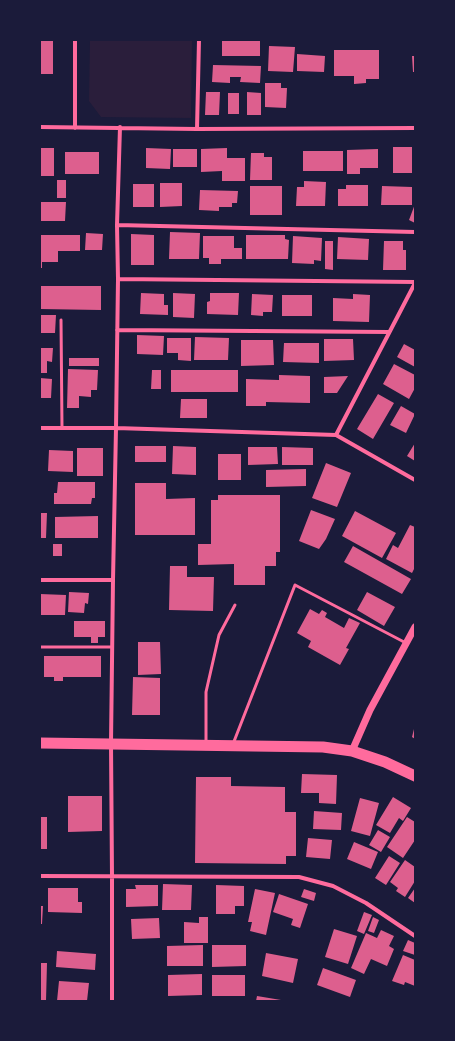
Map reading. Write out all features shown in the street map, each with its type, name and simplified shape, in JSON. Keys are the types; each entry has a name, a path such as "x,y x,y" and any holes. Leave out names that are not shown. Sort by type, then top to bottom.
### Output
{"highway":[{"path":"40,743 324,747 352,751 385,762 415,776"}],"street":[{"path":"75,40 75,128"},
{"path":"197,129 199,40"},
{"path":"40,127 197,129 415,128"},
{"path":"112,1001 111,743 118,279 117,225 120,128"},
{"path":"117,225 415,232"},
{"path":"118,279 415,282 336,435"},
{"path":"117,330 389,332"},
{"path":"40,428 116,428 336,435 415,480"},
{"path":"40,580 113,580"},
{"path":"352,751 370,710 415,628"},
{"path":"40,876 299,877 333,886 366,903 415,936"}],"lane":[{"path":"61,320 62,428"},
{"path":"232,745 295,584 407,643"},
{"path":"206,745 206,692 219,635 235,605"},
{"path":"40,647 112,647"}],"shaded area":[{"path":"90,40 192,40 191,118 101,117 89,101"}],"building":[{"path":"40,40 53,40 53,74 40,74"},
{"path":"222,40 260,40 260,56 222,56"},
{"path":"269,46 295,47 293,72 268,71"},
{"path":"334,50 379,50 379,79 366,79 366,83 354,84 354,76 334,76"},
{"path":"297,54 325,56 324,72 297,71"},
{"path":"412,56 415,56 415,72 413,72"},
{"path":"213,65 261,66 260,83 240,82 241,77 230,77 230,83 212,82"},
{"path":"265,83 281,83 281,88 287,88 286,108 265,107"},
{"path":"206,92 220,92 219,115 205,115"},
{"path":"247,92 261,93 261,115 247,115"},
{"path":"228,93 239,93 239,114 228,114"},
{"path":"393,147 412,147 412,173 393,173"},
{"path":"40,148 54,148 54,176 40,176"},
{"path":"146,148 171,149 170,169 146,168"},
{"path":"227,148 227,158 245,158 245,181 222,181 222,171 201,172 201,149"},
{"path":"173,149 197,149 197,167 173,167"},
{"path":"378,149 378,168 360,168 360,174 347,174 347,150"},
{"path":"303,151 343,151 343,171 303,171"},
{"path":"65,152 99,152 99,174 65,174"},
{"path":"251,153 264,153 264,157 272,157 272,180 250,180"},
{"path":"57,180 66,180 66,198 57,198"},
{"path":"304,181 326,182 325,206 296,206 297,187 304,187"},
{"path":"160,183 182,183 182,206 160,207"},
{"path":"133,184 154,184 154,207 133,207"},
{"path":"346,185 368,185 368,206 338,206 338,189 346,189"},
{"path":"250,186 282,186 282,215 250,215"},
{"path":"382,186 412,187 412,205 381,205"},
{"path":"200,190 238,191 237,203 232,203 232,207 219,207 219,211 199,210"},
{"path":"40,202 66,202 65,221 40,221"},
{"path":"415,204 415,223 409,220"},
{"path":"170,232 200,233 199,259 169,259"},
{"path":"86,233 103,234 102,250 85,250"},
{"path":"131,234 154,235 154,265 131,265"},
{"path":"40,235 80,235 80,251 58,251 58,262 42,262 42,268 40,268"},
{"path":"246,235 285,235 285,239 289,240 288,259 246,259"},
{"path":"203,236 234,236 234,248 242,248 242,259 221,259 221,264 209,264 209,258 203,258"},
{"path":"293,236 322,238 321,261 314,260 314,264 292,263"},
{"path":"338,237 369,239 368,260 337,259"},
{"path":"325,241 333,241 333,270 325,269"},
{"path":"384,241 403,241 403,250 406,250 406,270 383,270"},
{"path":"40,286 101,286 101,310 40,309"},
{"path":"141,293 164,294 164,305 168,305 168,315 140,314"},
{"path":"173,293 195,294 194,318 173,317"},
{"path":"210,293 239,293 238,315 207,314 207,302 210,301"},
{"path":"252,294 273,295 272,312 263,312 263,316 251,315"},
{"path":"353,294 370,295 369,322 333,321 333,298 353,299"},
{"path":"282,295 312,295 312,316 282,316"},
{"path":"40,315 56,315 55,333 40,333"},
{"path":"137,335 164,336 163,355 137,354"},
{"path":"195,337 229,338 228,360 194,360"},
{"path":"167,338 191,338 191,361 178,360 178,353 167,353"},
{"path":"324,339 353,339 354,360 324,361"},
{"path":"241,340 273,340 274,365 241,366"},
{"path":"284,343 319,343 319,363 283,362"},
{"path":"404,344 415,350 415,367 397,357"},
{"path":"40,348 53,348 52,362 47,361 47,373 40,373"},
{"path":"69,358 99,358 99,366 69,366"},
{"path":"394,364 415,375 415,388 409,399 383,384"},
{"path":"68,369 98,370 97,390 91,390 91,397 79,396 79,408 67,408"},
{"path":"152,370 161,370 161,389 151,389"},
{"path":"171,370 238,370 238,392 171,392"},
{"path":"279,375 310,376 310,403 266,402 266,406 246,406 246,379 279,380"},
{"path":"348,376 337,393 324,393 324,377"},
{"path":"40,378 52,379 51,398 40,398"},
{"path":"378,394 394,403 373,439 357,429"},
{"path":"181,399 207,399 207,418 180,418"},
{"path":"401,406 415,414 406,433 390,425"},
{"path":"415,443 415,461 407,456"},
{"path":"135,446 166,446 166,462 135,462"},
{"path":"173,446 196,447 196,475 172,474"},
{"path":"248,447 277,447 278,464 248,465"},
{"path":"282,447 313,448 313,465 282,465"},
{"path":"77,448 103,448 103,476 77,476"},
{"path":"49,450 73,451 73,472 48,471"},
{"path":"218,454 241,454 241,480 218,480"},
{"path":"326,463 351,473 337,507 312,498"},
{"path":"306,469 306,486 266,487 266,470"},
{"path":"58,482 95,482 95,498 92,498 91,504 54,504 54,493 57,493"},
{"path":"135,483 166,483 166,499 195,498 195,535 135,535"},
{"path":"218,495 280,495 280,552 276,552 276,566 265,566 265,585 234,585 234,564 198,565 198,544 211,544 211,500 218,500"},
{"path":"311,510 335,519 326,539 319,549 299,541"},
{"path":"355,511 396,533 382,558 342,536"},
{"path":"40,513 47,513 46,538 40,538"},
{"path":"98,516 98,538 55,538 55,517"},
{"path":"410,525 415,527 415,567 412,573 386,559 393,545 398,548"},
{"path":"53,544 62,544 62,556 53,556"},
{"path":"353,546 411,579 402,594 344,562"},
{"path":"170,566 187,566 187,577 214,577 213,611 169,610"},
{"path":"69,592 89,593 88,604 85,603 84,613 68,612"},
{"path":"367,592 395,607 384,626 357,610"},
{"path":"40,594 66,595 65,615 40,615"},
{"path":"310,609 319,614 322,610 327,613 325,617 344,628 349,618 360,623 346,648 349,649 340,665 308,647 311,641 297,633"},
{"path":"74,621 105,621 105,637 98,637 98,643 91,643 91,637 74,637"},
{"path":"138,642 160,642 161,674 138,675"},
{"path":"44,656 101,656 101,677 63,677 63,681 54,681 54,677 44,677"},
{"path":"133,677 160,678 160,715 132,715"},
{"path":"415,729 415,739 412,737"},
{"path":"302,774 337,775 336,804 319,803 319,793 301,793"},
{"path":"196,777 231,777 231,786 285,787 285,812 296,812 296,856 286,856 286,864 195,863"},
{"path":"68,796 102,796 102,831 68,832"},
{"path":"393,797 411,808 403,821 399,818 390,833 376,825"},
{"path":"360,798 379,803 370,836 351,831"},
{"path":"314,811 342,813 341,830 313,829"},
{"path":"40,817 47,817 47,849 40,849"},
{"path":"407,817 415,822 415,840 403,858 387,847"},
{"path":"378,830 390,837 381,852 369,845"},
{"path":"308,838 332,840 330,859 306,857"},
{"path":"354,842 378,852 371,869 347,859"},
{"path":"389,856 400,863 386,885 375,878"},
{"path":"405,860 415,867 415,881 405,897 396,891 398,888 390,882"},
{"path":"163,884 192,885 191,910 162,910"},
{"path":"135,885 158,885 158,906 126,907 126,889 136,889"},
{"path":"216,885 244,886 244,906 235,906 235,914 216,914"},
{"path":"48,888 78,888 78,902 82,902 82,913 48,912"},
{"path":"415,888 415,903 408,898"},
{"path":"255,889 275,893 266,935 250,931 252,922 248,922"},
{"path":"304,889 316,893 314,901 301,897"},
{"path":"279,894 308,904 300,928 291,925 293,919 273,912"},
{"path":"40,906 43,906 42,924 40,924"},
{"path":"364,912 372,915 364,934 357,931"},
{"path":"199,917 208,917 208,943 184,943 184,922 199,923"},
{"path":"373,917 379,920 374,933 368,931"},
{"path":"159,918 160,938 132,939 131,919"},
{"path":"334,929 357,936 348,964 325,957"},
{"path":"381,930 394,936 389,946 394,949 387,966 371,959 364,974 351,968 366,933 377,938"},
{"path":"408,940 415,943 415,955 403,951"},
{"path":"203,945 203,966 167,966 167,946"},
{"path":"212,945 246,945 246,966 212,967"},
{"path":"57,951 96,954 95,970 56,967"},
{"path":"266,953 298,959 293,983 262,976"},
{"path":"403,955 415,960 415,986 405,982 404,985 392,981"},
{"path":"40,963 47,963 46,1001 40,1001"},
{"path":"323,968 356,980 350,997 317,985"},
{"path":"202,974 202,995 168,996 168,975"},
{"path":"212,975 245,975 245,996 212,996"},
{"path":"59,981 89,983 87,1001 57,1001"},
{"path":"257,996 281,1000 256,1001"}]}
